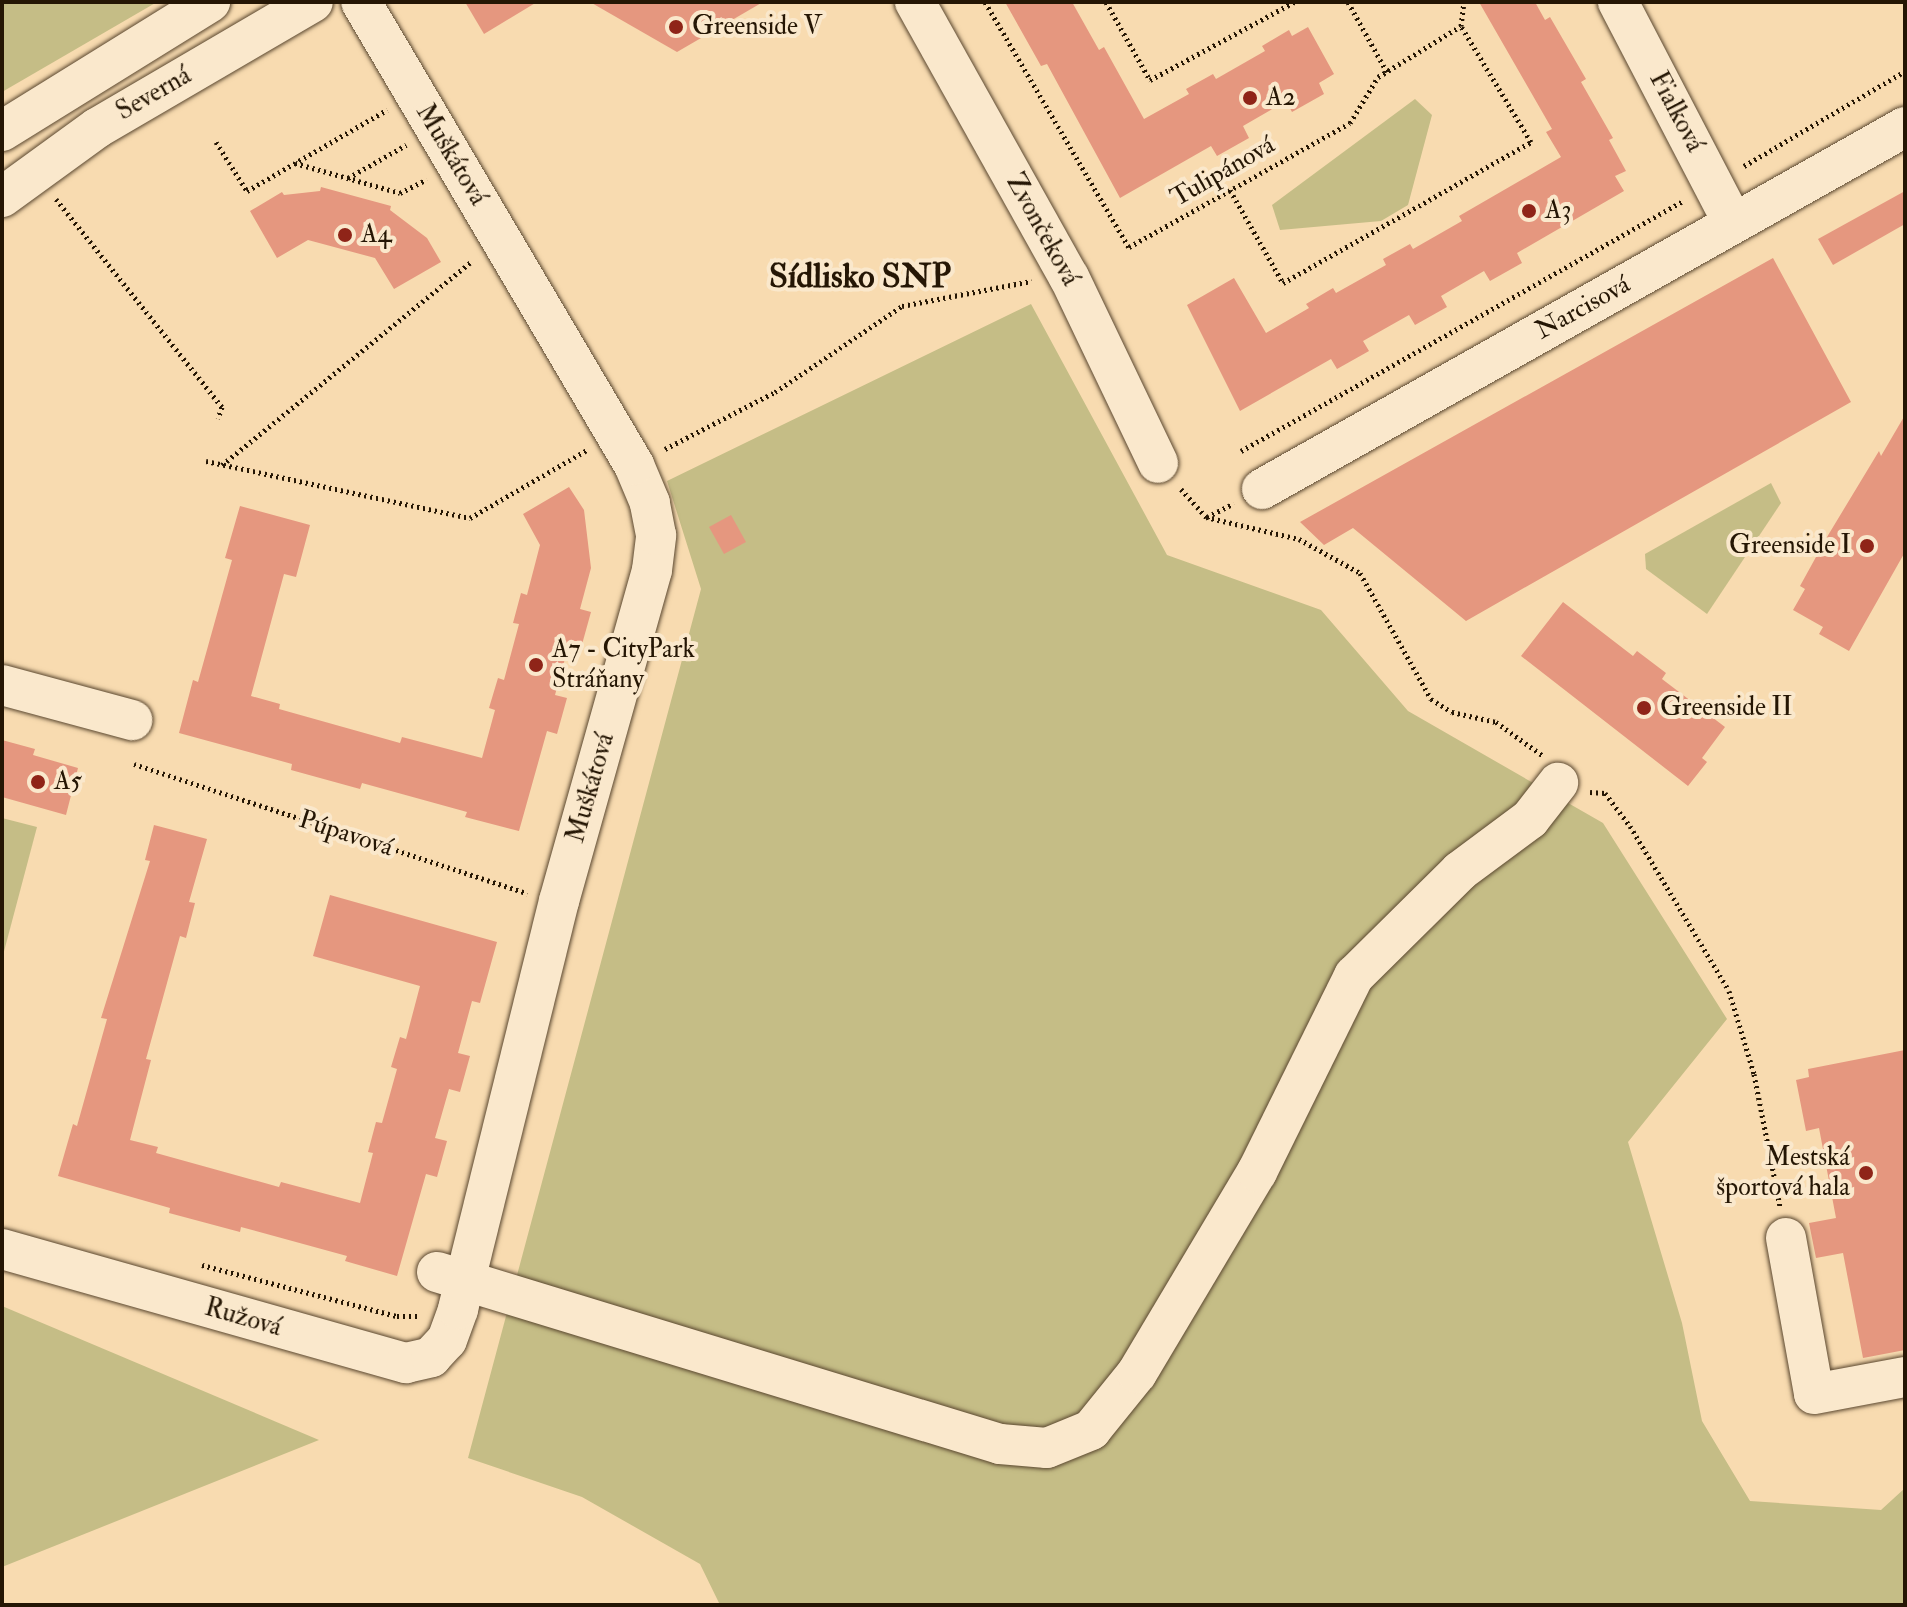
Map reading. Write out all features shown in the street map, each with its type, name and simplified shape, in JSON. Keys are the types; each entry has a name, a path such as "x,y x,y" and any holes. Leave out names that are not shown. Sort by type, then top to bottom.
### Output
{"street":[{"name":"Severná","path":"2,131 210,2"},
{"name":"Severná","path":"2,197 97,128 313,2"},
{"name":"Muškátová","path":"361,2 625,449 650,503 656,535 652,570 453,1287"},
{"name":"Zvončeková","path":"915,2 1069,277 1158,463"},
{"name":"Fialková","path":"1618,2 1733,223"},
{"name":"Narcisová","path":"1262,489 1905,127"},
{"path":"2,685 132,720"},
{"path":"453,1287 1000,1444 1047,1448 1091,1430 1137,1373 1257,1172 1354,976 1460,871 1530,819 1558,783"},
{"path":"1786,1238 1814,1394 1905,1377"},
{"name":"Ružová","path":"2,1249 406,1363 431,1357 447,1340 453,1287"}],"path":[{"name":"Tulipánová","path":"985,2 1129,247 1350,123 1378,77 1461,26"},
{"path":"1106,2 1150,80 1294,2"},
{"path":"1348,2 1387,72"},
{"path":"1230,190 1283,283 1531,142 1461,26 1464,2"},
{"path":"1241,451 1905,71"},
{"path":"216,142 247,191 415,94"},
{"path":"347,178 436,128"},
{"path":"295,163 400,193 456,163"},
{"path":"35,173 222,407 218,418"},
{"path":"222,465 501,238"},
{"path":"206,461 470,518 625,449 775,392 902,306 1069,277"},
{"name":"Púpavová","path":"134,764 559,901"},
{"path":"197,1263 415,1317 428,1311 453,1287"}],"shaded area":[{"path":"2,2 157,2 2,92"},
{"path":"1415,99 1432,115 1408,205 1381,221 1280,230 1272,205"},
{"path":"1031,304 1167,555 1321,610 1408,711 1603,823 1727,1019 1628,1142 1682,1323 1702,1421 1750,1501 1881,1510 1905,1488 1905,1605 720,1605 700,1564 582,1497 468,1458 701,589 667,481"},
{"path":"1771,483 1781,503 1707,614 1646,569 1645,554"},
{"path":"2,818 37,827 2,959"},
{"path":"2,1306 319,1440 2,1567"}],"building":[{"path":"465,2 537,2 484,34"},
{"name":"Greenside V","path":"590,2 763,2 677,52"},
{"name":"A2","path":"1005,2 1072,2 1099,50 1104,47 1144,119 1189,94 1186,89 1213,74 1216,79 1265,51 1262,46 1289,30 1292,36 1308,27 1334,74 1319,83 1324,94 1292,112 1286,101 1243,126 1249,138 1217,156 1211,146 1120,198 1047,64 1041,66"},
{"name":"A3","path":"1479,2 1535,2 1545,20 1550,17 1586,79 1581,82 1613,138 1609,140 1626,171 1615,176 1624,191 1517,253 1522,263 1490,281 1484,271 1441,296 1447,307 1415,325 1409,315 1363,341 1369,351 1337,369 1331,359 1240,411 1187,305 1234,278 1266,333 1309,308 1306,304 1333,288 1336,293 1386,265 1383,259 1410,244 1413,249 1462,221 1459,216 1561,157 1546,132 1552,129"},
{"name":"A4","path":"321,187 391,206 390,210 427,238 441,262 394,289 375,258 308,240 277,258 250,211 282,192 284,195 320,191"},
{"path":"1905,191 1905,224 1833,265 1818,239"},
{"path":"1773,258 1851,402 1466,621 1353,528 1324,545 1300,522"},
{"name":"Greenside I","path":"1905,415 1905,552 1849,651 1819,634 1823,627 1793,610 1805,589 1800,586 1827,537 1879,451 1881,456"},
{"name":"A7 - CityPark Stráňany","path":"569,487 584,510 591,568 580,609 591,612 581,648 569,644 555,695 567,698 557,734 547,731 519,831 465,817 467,812 362,783 360,789 291,770 292,764 179,733 193,680 198,682 232,560 225,558 240,506 310,525 296,577 284,574 251,696 280,704 279,709 400,743 402,737 482,758 495,710 489,708 498,678 504,680 519,624 513,623 521,593 527,595 540,545 523,514"},
{"path":"731,515 746,542 724,554 709,527"},
{"name":"Greenside II","path":"1563,602 1633,656 1637,651 1666,673 1662,679 1725,727 1702,758 1707,762 1688,786 1521,656"},
{"name":"A5","path":"2,740 35,749 33,755 78,768 66,815 2,797"},
{"path":"154,825 207,839 189,902 195,903 186,938 180,936 146,1059 151,1060 130,1140 158,1147 156,1153 279,1187 281,1182 360,1203 373,1153 368,1152 376,1122 382,1123 397,1069 391,1067 400,1037 406,1039 420,986 313,956 330,895 497,942 480,1003 472,1001 458,1053 470,1056 460,1092 449,1089 435,1138 447,1141 437,1177 426,1174 397,1276 345,1261 347,1256 241,1227 240,1232 169,1213 170,1208 58,1176 73,1124 77,1126 107,1019 101,1018 150,861 145,860"},
{"name":"Mestská športová hala","path":"1905,1050 1905,1350 1863,1358 1843,1253 1816,1258 1809,1223 1836,1218 1819,1128 1806,1131 1796,1080 1809,1077 1808,1069"}],"place":[{"name":"Greenside V","path":"676,27"},
{"name":"A2","path":"1250,98"},
{"name":"A3","path":"1529,211"},
{"name":"A4","path":"345,235"},
{"name":"Greenside I","path":"1867,546"},
{"name":"A7 - CityPark Stráňany","path":"536,665"},
{"name":"Greenside II","path":"1644,708"},
{"name":"A5","path":"38,782"},
{"name":"Mestská športová hala","path":"1866,1173"}],"district":[{"name":"Sídlisko SNP","path":"860,277"}]}
